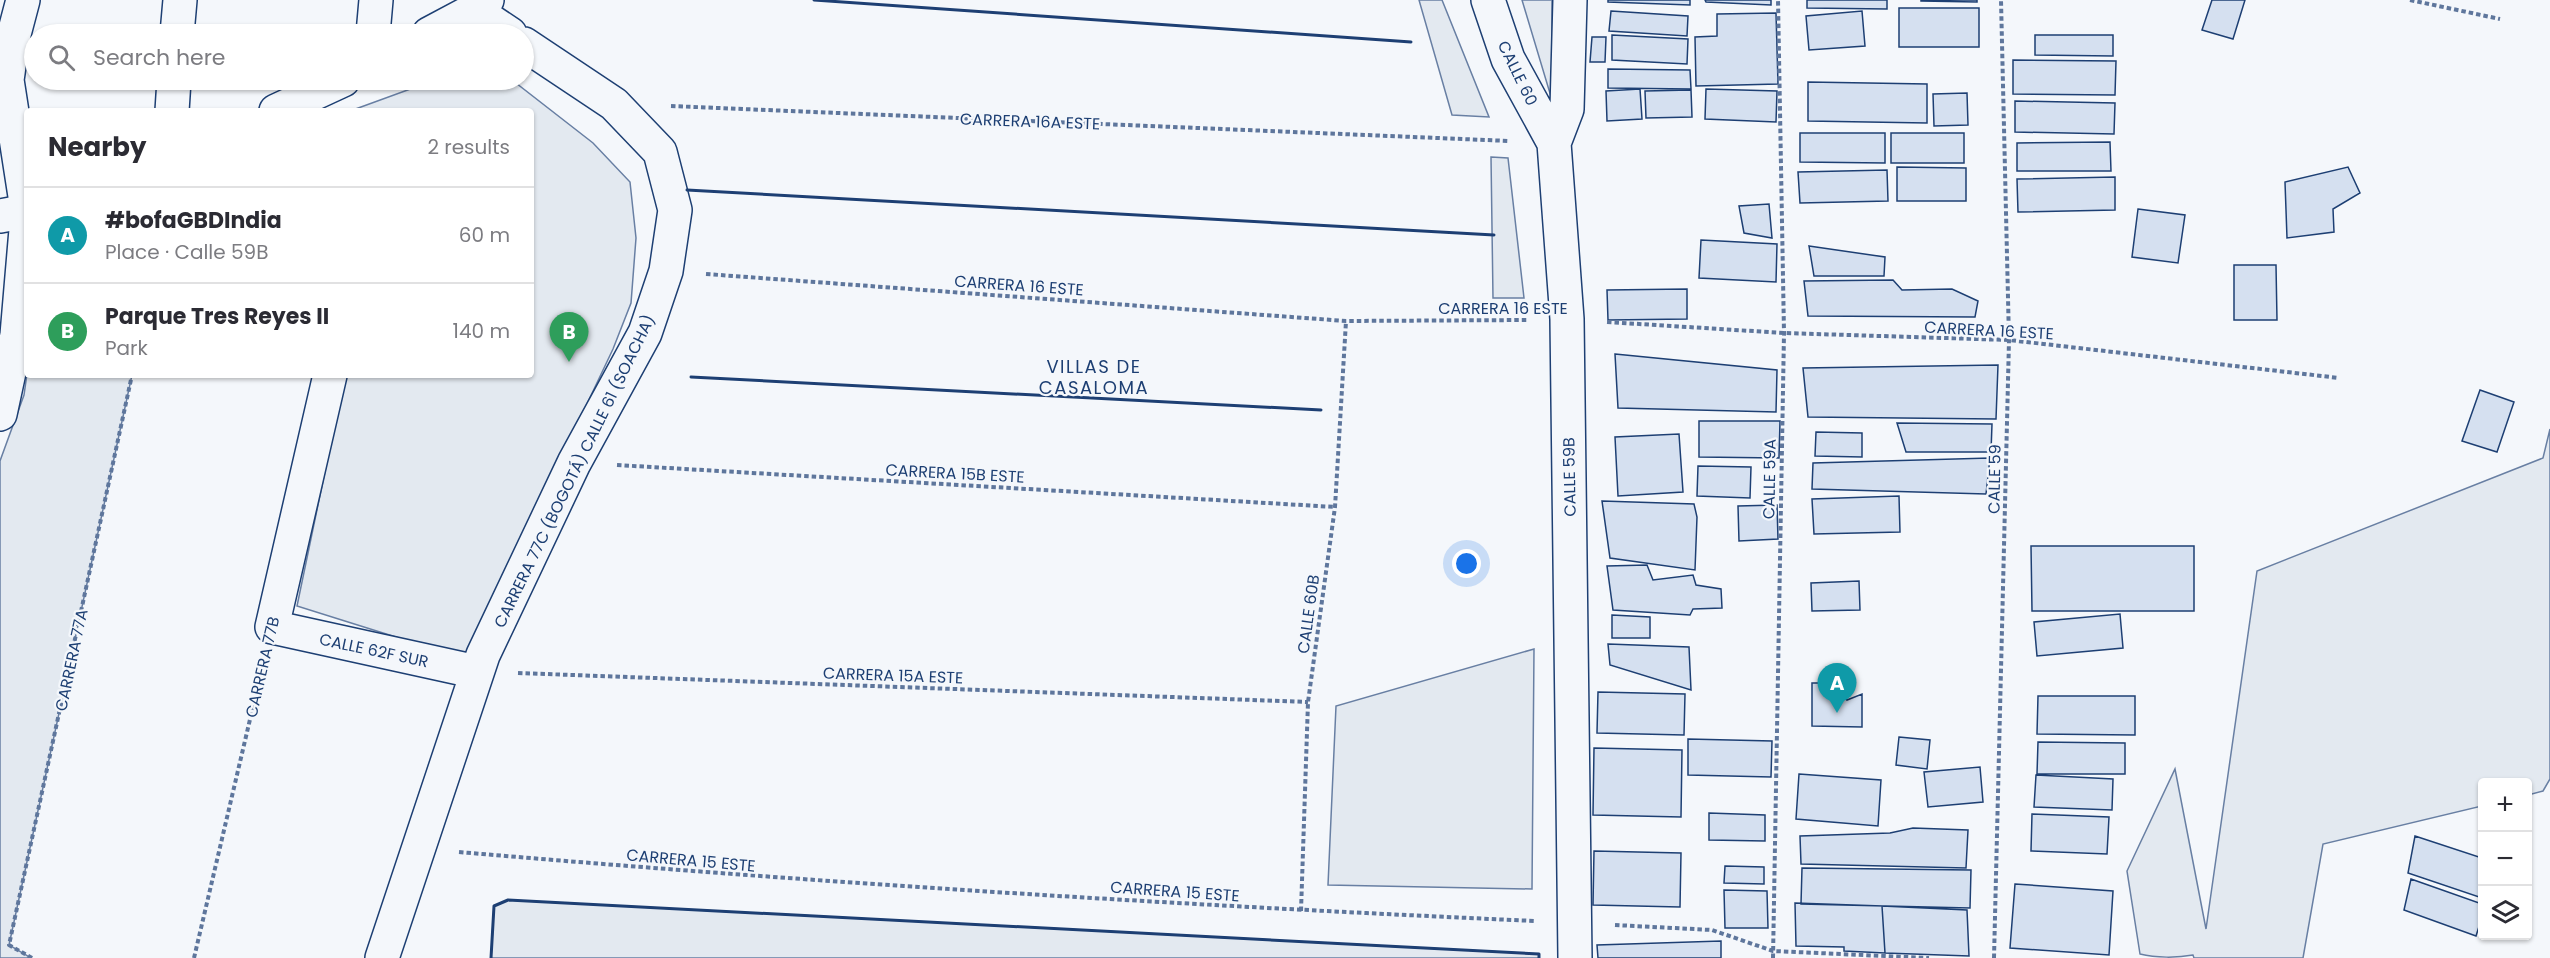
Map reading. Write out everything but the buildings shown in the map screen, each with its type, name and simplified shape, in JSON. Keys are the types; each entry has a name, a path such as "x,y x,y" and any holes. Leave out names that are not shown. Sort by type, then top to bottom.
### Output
{"street":[{"path":"23,0 13,38 7,80 24,190"},
{"path":"178,24 180,0"},
{"path":"374,24 376,0"},
{"name":"CALLE 60","path":"1488,0 1508,59 1554,143"},
{"name":"CALLE 59B","path":"1570,0 1567,109 1554,143 1567,319 1575,958"},
{"path":"447,24 481,5 500,24"},
{"path":"534,51 614,104"},
{"path":"172,108 173,90"},
{"path":"282,108 321,90"},
{"name":"CARRERA 77C (BOGOTÁ) CALLE 61 (SOACHA)","path":"382,958 477,672 574,463 645,333 666,271 675,210 660,152 614,104"},
{"path":"0,216 24,211"},
{"path":"0,414 17,335 24,267"},
{"name":"CARRERA 77B","path":"272,627 329,378"},
{"name":"CALLE 62F SUR","path":"272,627 477,672"}],"path":[{"name":"CALLE 59A","path":"1773,958 1784,333 1778,0"},
{"name":"CALLE 59","path":"1994,958 2009,340 2001,0"},
{"path":"2410,0 2500,19"},
{"name":"CARRERA 16A ESTE","path":"614,104 1554,143"},
{"name":"CARRERA 16 ESTE","path":"666,271 1346,321 1567,319 1784,333 2009,340 2339,378"},
{"name":"CALLE 60B","path":"1301,911 1308,702 1335,507 1346,321"},
{"name":"CARRERA 77A","path":"32,958 9,945 131,378"},
{"name":"CARRERA 15B ESTE","path":"574,463 1335,507"},
{"name":"CARRERA 77B","path":"194,958 272,627"},
{"name":"CARRERA 15A ESTE","path":"477,672 1308,702"},
{"name":"CARRERA 15 ESTE","path":"419,848 743,877 1301,911 1712,930 1773,951 1929,958"}],"shaded area":[{"path":"1419,0 1442,0 1489,117 1452,115"},
{"path":"1522,0 1552,0 1552,100"},
{"path":"408,90 525,90 593,143 630,182 636,238 631,303 613,349 466,659 297,606 344,378 534,378 534,108 358,108"},
{"path":"1491,157 1508,158 1524,298 1493,298"},
{"path":"26,378 131,378 9,945 31,958 0,958 0,461 24,395"},
{"path":"2550,429 2550,779 2543,791 2532,794 2532,778 2478,778 2478,807 2323,844 2303,958 2194,958 2193,955 2166,957 2140,954 2127,871 2175,769 2206,929 2257,571 2543,458"},
{"path":"1534,649 1532,889 1328,885 1336,706"},
{"path":"508,900 1539,954 1539,958 491,958 494,906"}],"wall":[{"path":"814,0 1411,42"},
{"path":"687,190 1494,235"},
{"path":"691,377 1321,410"},
{"path":"491,958 494,906 508,900 1539,954 1539,958"}],"place":[{"name":"Parque Tres Reyes II","path":"569,362"},
{"name":"#bofaGBDIndia","path":"1837,713"}],"district":[{"name":"VILLAS DE CASALOMA","path":"1094,377"}]}
